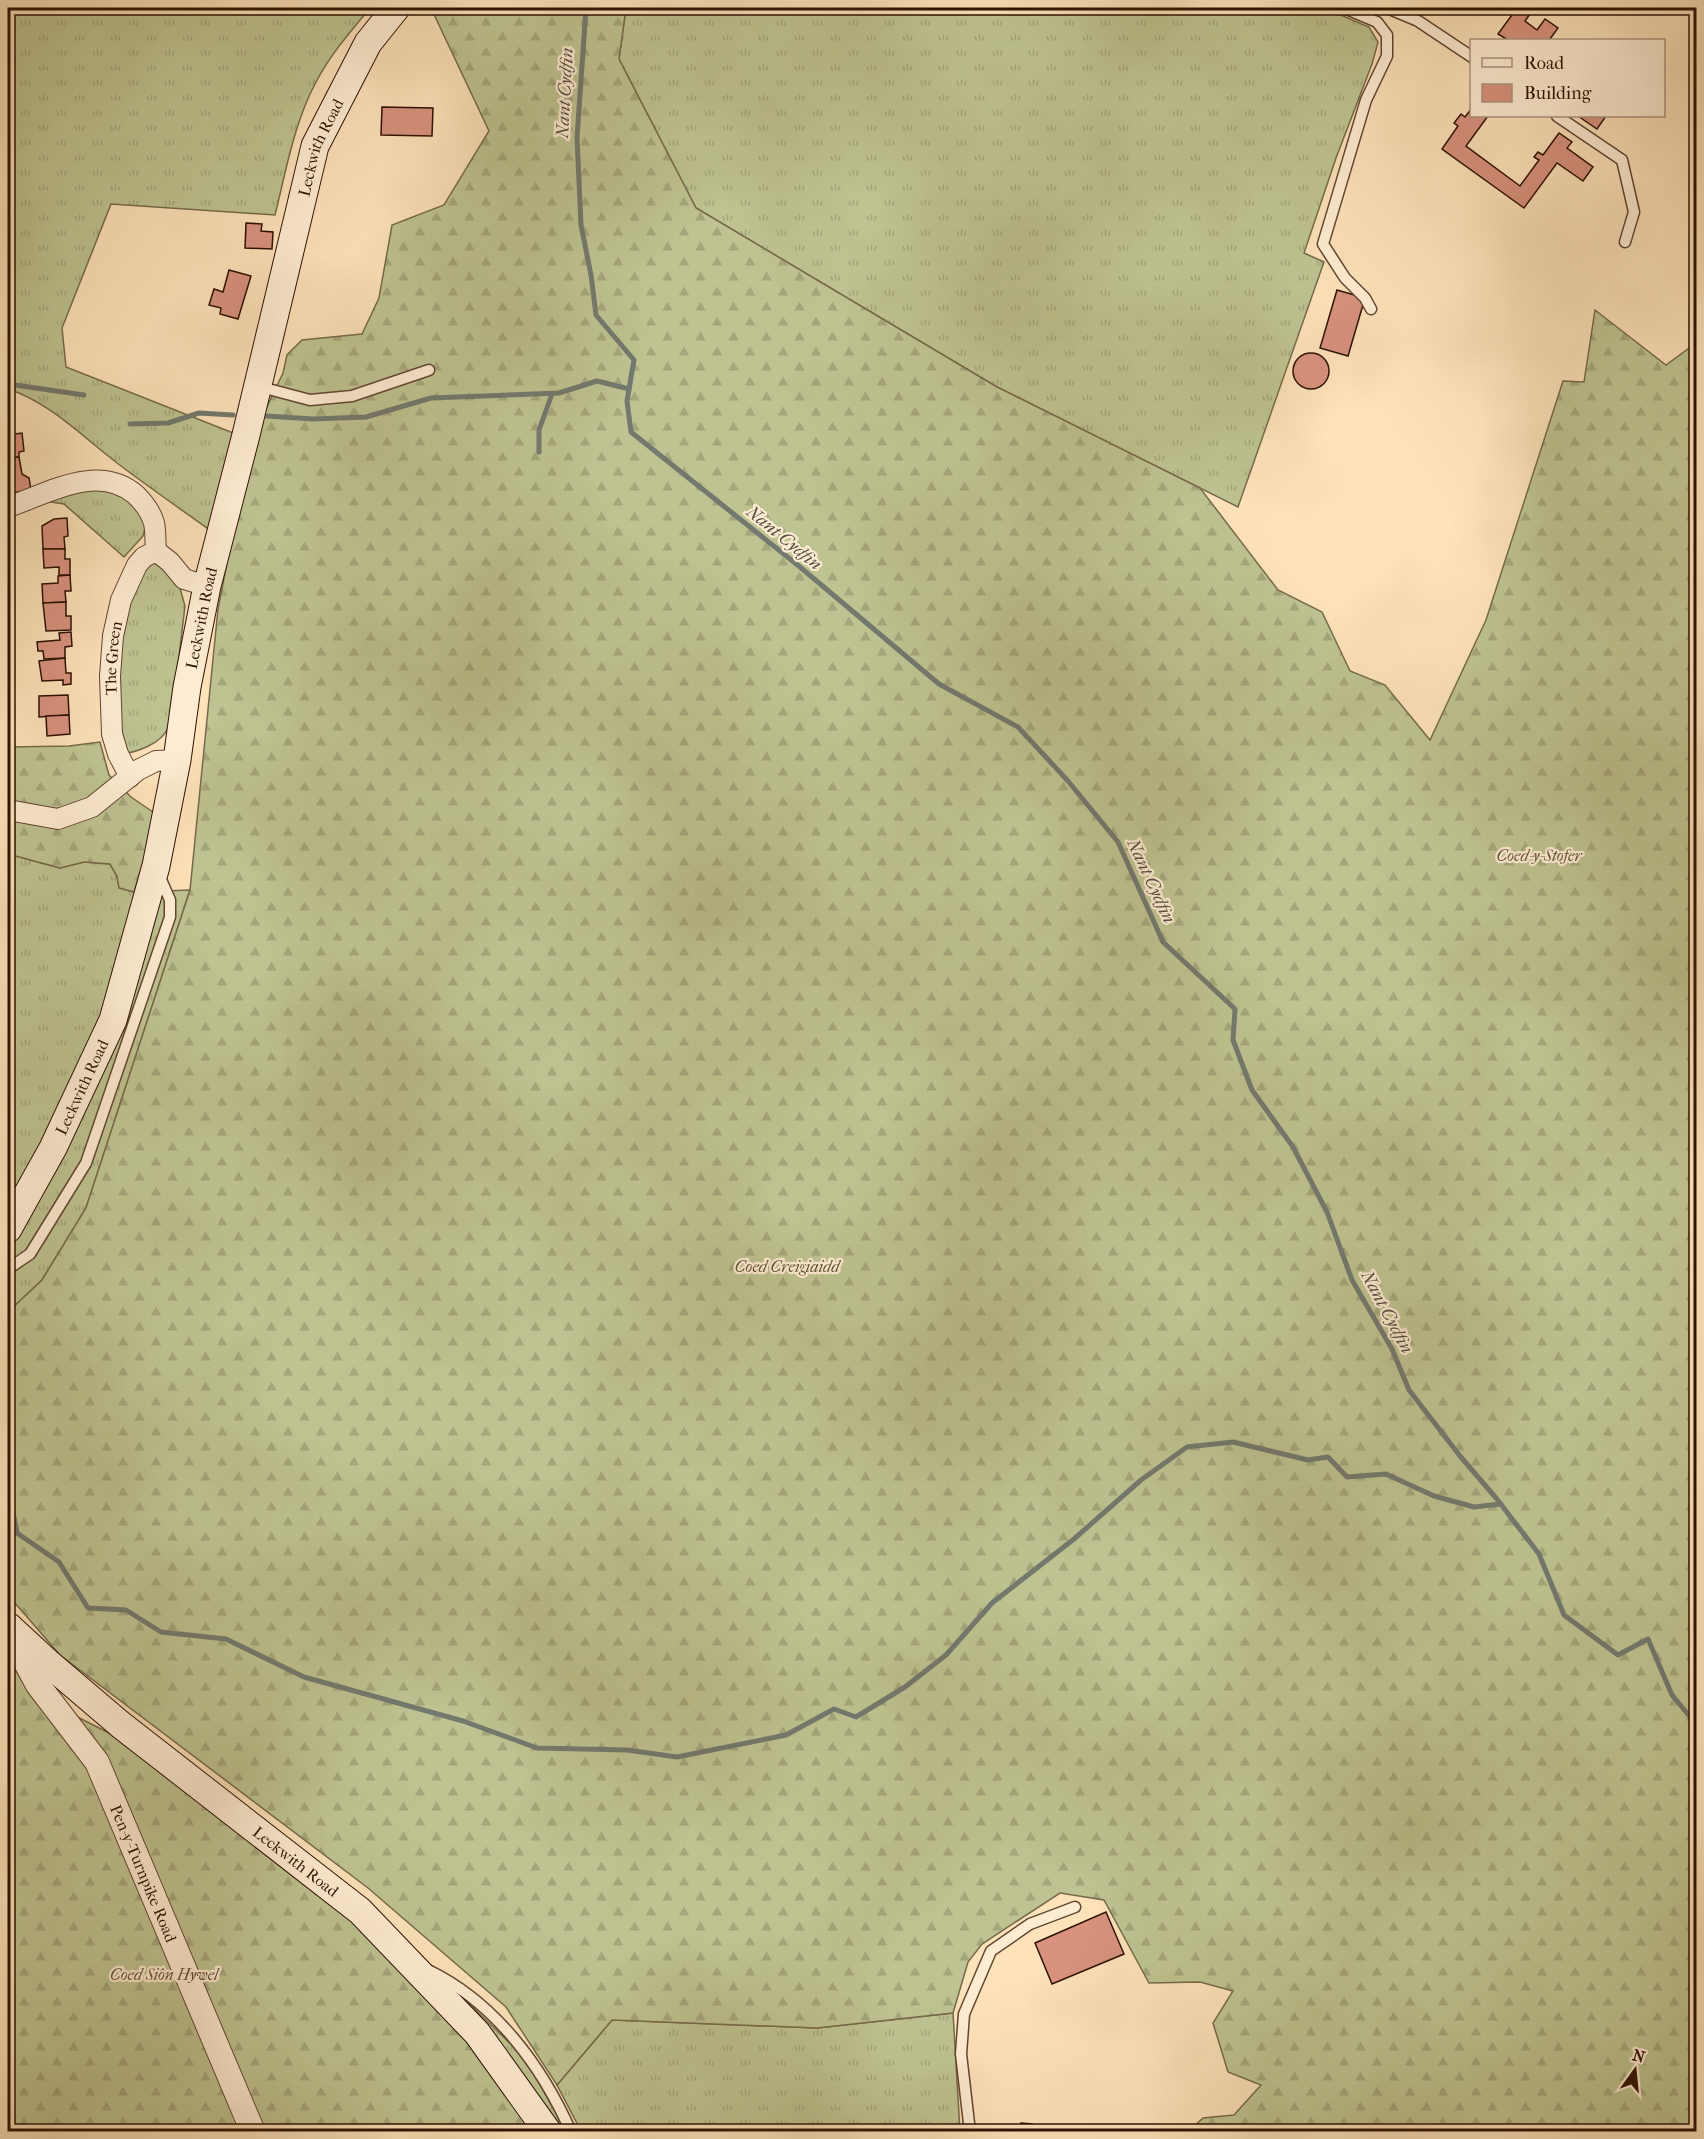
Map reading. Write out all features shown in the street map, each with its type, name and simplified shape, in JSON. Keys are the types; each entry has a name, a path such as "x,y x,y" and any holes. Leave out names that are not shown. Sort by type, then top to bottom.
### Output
{"main road":[{"name":"Leckwith Road","path":"8,1229 53,1148 113,1020 156,866 207,586 315,146 368,43 396,8"},
{"name":"Leckwith Road","path":"8,1627 121,1725 360,1911 477,2033 548,2132"}],"street":[{"path":"8,507 85,480 109,482 130,490 145,503 154,523 156,551 170,562 184,579 207,586"},
{"name":"The Green","path":"130,777 118,754 112,734 110,676 113,636 122,600 137,565 144,556 156,551"},
{"path":"8,810 58,819 92,807 138,770 156,761 177,760"},
{"name":"Pen-y-Turnpike Road","path":"8,1627 38,1684 97,1762 253,2132"}],"lane":[{"path":"1344,8 1377,22 1387,35 1387,56 1366,100 1323,244 1344,278 1365,298 1371,309"},
{"path":"1388,8 1418,21 1470,56"},
{"path":"1558,117 1622,160 1634,212 1625,242"},
{"path":"257,386 310,400 352,396 429,370"},
{"path":"8,1269 30,1254 86,1163 170,917 170,900 156,866"},
{"path":"970,2132 961,2054 964,2014 991,1951 1030,1924 1075,1907"},
{"path":"406,1958 448,1980 485,2009 522,2047 545,2080 571,2132"}],"green space":[{"path":"8,8 370,8 334,53 308,98 291,147 275,215 111,204 62,328 66,367 251,440 229,544 104,453 52,411 8,389"},
{"name":"Coed Creigiaidd","path":"431,8 626,8 619,59 696,208 997,387 1200,488 1278,590 1322,612 1350,671 1385,685 1430,740 1486,620 1563,381 1584,382 1595,310 1666,365 1696,343 1696,2131 1189,2131 1203,2118 1234,2115 1261,2085 1228,2072 1213,2023 1233,1991 1200,1982 1149,1983 1104,1900 1060,1893 982,1944 968,1962 953,2013 817,2028 612,2020 557,2085 506,2007 368,1888 60,1655 8,1595 8,1312 42,1280 86,1208 190,890 218,609 251,440 283,373 287,355 302,340 362,334 379,298 392,225 444,205 489,131"},
{"path":"626,8 1324,8 1369,27 1378,42 1372,64 1336,158 1304,253 1324,262 1238,507 997,387 696,208 619,59"},
{"path":"88,488 131,494 147,521 143,536 124,557 64,504 44,501"},
{"path":"156,563 178,581 185,606 172,714 168,728 160,739 141,749 122,754 115,676 125,610 147,566"},
{"path":"8,647 9,747 69,746 100,742 109,775 131,797 153,812 151,837 134,892 119,888 117,876 110,864 84,862 60,868 8,854"},
{"path":"8,854 60,868 84,862 110,864 117,876 119,888 134,892 190,890 86,1208 42,1280 8,1312"},
{"name":"Coed Siôn Hywel","path":"8,1658 30,1693 109,1733 349,1919 470,2035 538,2131 8,2131"},
{"path":"450,1989 460,1995 513,2046 532,2071 566,2131 558,2131"},
{"path":"953,2013 960,2131 581,2131 557,2085 612,2020 817,2028"}],"building":[{"path":"1517,8 1533,10 1525,21 1537,30 1545,19 1558,28 1550,39 1506,39 1498,34"},
{"path":"382,107 433,108 432,136 381,135"},
{"path":"1470,111 1470,117 1487,117 1466,146 1520,186 1539,160 1534,157 1538,152 1543,155 1559,133 1572,142 1567,148 1593,167 1583,181 1557,163 1524,208 1442,149 1458,126 1454,123 1461,114 1465,117"},
{"path":"1579,117 1605,117 1597,129"},
{"path":"246,223 262,224 261,231 273,232 272,249 245,248"},
{"path":"229,270 251,276 238,319 220,314 221,308 209,305 214,289 223,292"},
{"path":"1337,290 1365,298 1348,356 1320,348"},
{"path":"1311,353 1323,359 1329,371 1323,383 1311,389 1299,383 1293,371 1299,359"},
{"path":"22,433 24,451 19,452 19,457 8,458 8,435"},
{"path":"19,457 22,474 29,478 31,490 8,496 8,458"},
{"path":"67,518 68,536 64,537 65,549 43,549 42,526 54,519"},
{"path":"43,549 65,549 65,559 70,559 70,575 59,575 59,567 44,568"},
{"path":"70,575 71,591 65,591 66,602 43,603 42,584 58,583 58,576"},
{"path":"66,602 66,616 71,616 71,630 46,631 43,603"},
{"path":"71,632 72,646 65,647 65,658 44,659 43,651 38,651 37,642 60,640 59,633"},
{"path":"65,658 66,673 71,673 71,684 63,685 63,680 42,681 39,661"},
{"path":"68,695 69,715 39,717 39,696"},
{"path":"69,715 70,734 47,736 46,716"},
{"path":"1106,1912 1124,1954 1052,1984 1035,1943"},
{"path":"1021,2123 1032,2124 1031,2132 1021,2132"}],"waterway":[{"name":"Nant Cydfin","path":"586,8 577,138 581,225 596,315 634,360 627,401 631,432 800,567 939,684 1018,727 1068,781 1118,842 1163,942 1235,1009 1233,1040 1252,1090 1293,1147 1327,1212 1352,1280 1392,1349 1409,1390 1539,1554 1564,1615 1618,1655 1648,1639 1672,1695 1696,1724"},
{"path":"267,416 313,419 366,417 431,398 559,393 597,381 629,389"},
{"path":"8,384 84,395"},
{"path":"539,452 539,430 552,394"},
{"path":"130,424 168,423 199,413 233,415"},
{"path":"8,1504 12,1506 17,1533 59,1562 88,1608 126,1610 161,1632 226,1639 304,1677 463,1721 537,1748 627,1750 677,1757 786,1735 834,1709 856,1717 905,1687 946,1655 992,1603 1074,1539 1141,1480 1187,1447 1233,1442 1308,1460 1328,1457 1347,1477 1386,1474 1434,1496 1474,1507 1501,1504"}],"park label":[{"name":"Coed-y-Stofer","path":"1539,855"}]}
